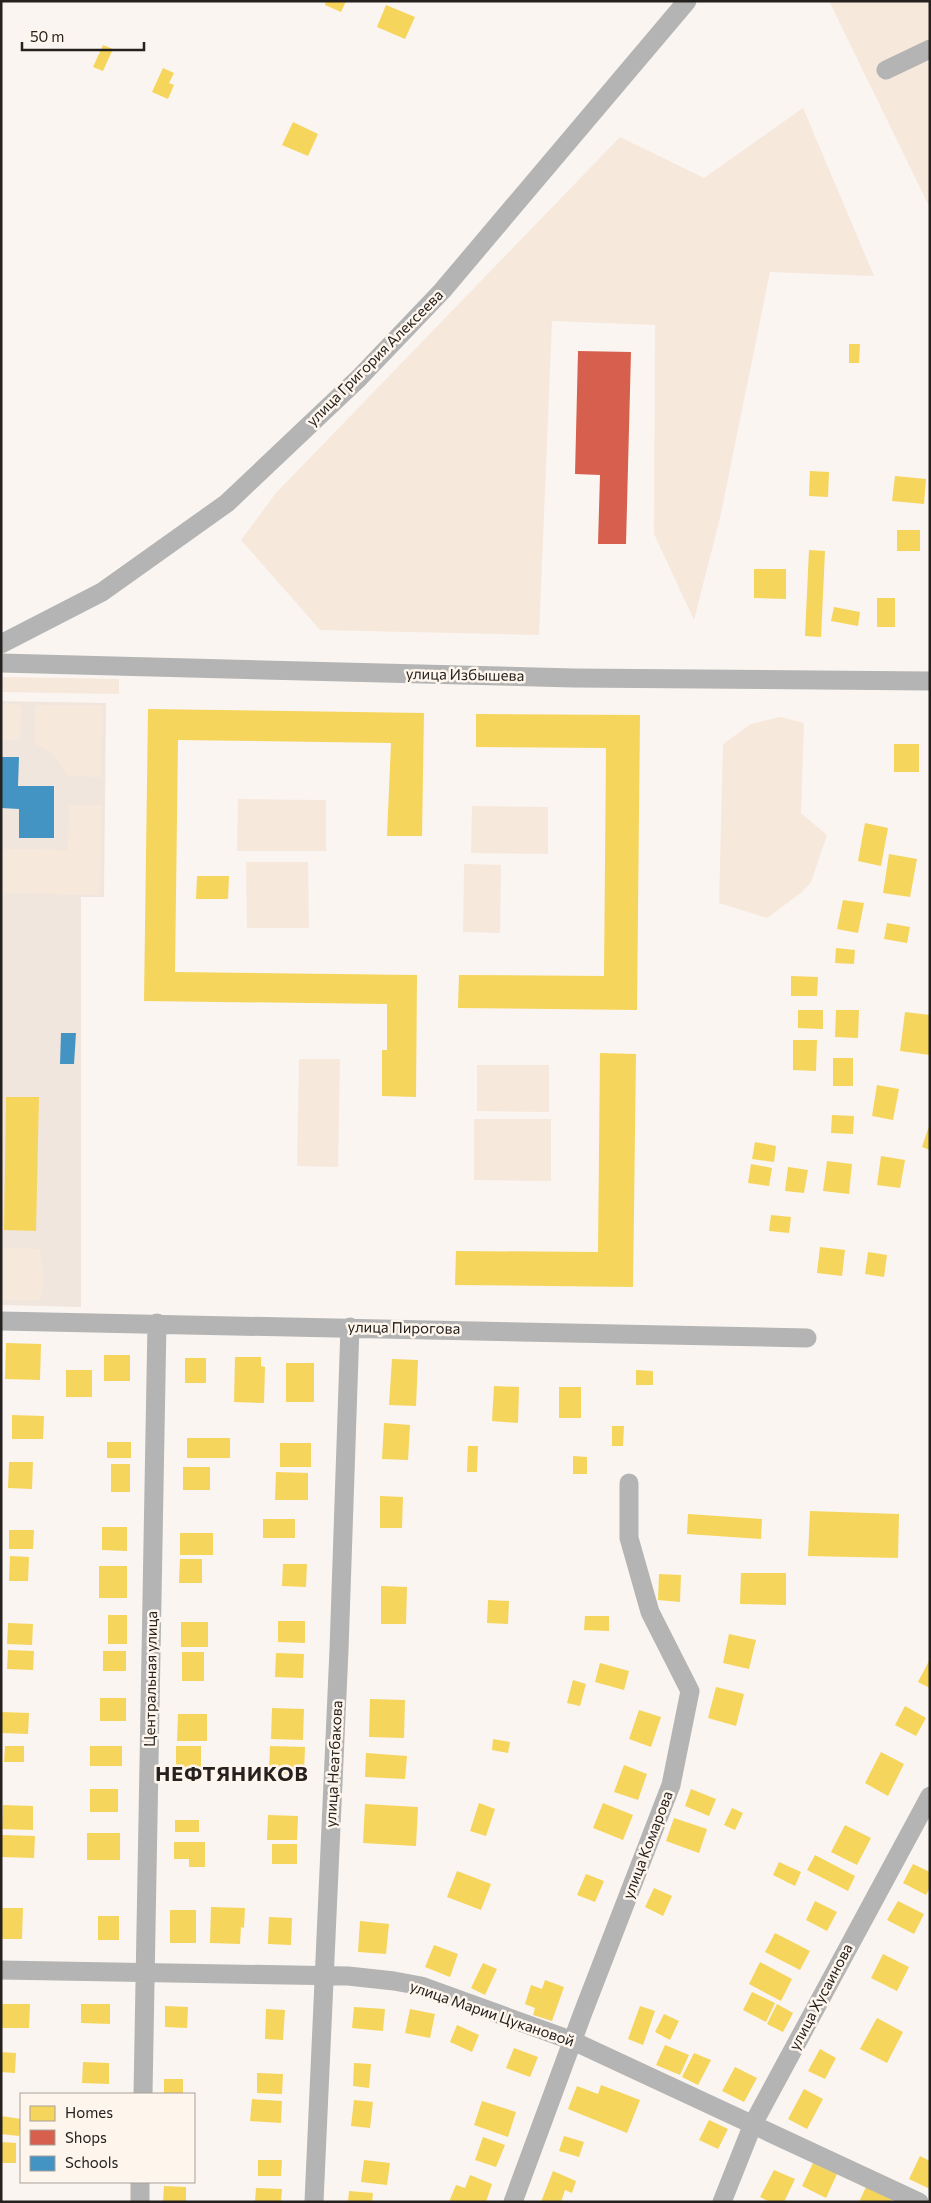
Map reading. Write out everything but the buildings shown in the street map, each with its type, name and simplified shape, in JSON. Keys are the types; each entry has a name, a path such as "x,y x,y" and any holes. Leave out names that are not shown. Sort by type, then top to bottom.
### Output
{"street":[{"name":"улица Григория Алексеева","path":"1,644 102,592 227,503 359,378 442,291 687,1"},
{"path":"886,70 930,50"},
{"name":"улица Избышева","path":"1,663 600,678 930,681"},
{"name":"улица Пирогова","path":"1,1321 806,1338"},
{"name":"Центральная улица","path":"143,2093 157,1323"},
{"name":"улица Неатбакова","path":"314,2202 339,1650 350,1327"},
{"name":"улица Комарова","path":"513,2202 672,1785 690,1690 647,1603 629,1538 629,1483"},
{"name":"улица Хусаинова","path":"722,2202 753,2124 930,1796"},
{"name":"улица Марии Цукановой","path":"1,1970 348,1976 421,1986 573,2041 919,2202"},
{"path":"140,2183 140,2202"}],"shaded area":[{"path":"829,1 930,1 930,208"},
{"path":"803,108 874,276 770,272 720,518 694,620 654,534 655,325 552,321 539,635 320,630 241,540 276,493 620,137 704,178"},
{"path":"1,677 119,679 119,694 1,692"},
{"path":"1,701 106,703 104,897 81,897 81,1307 1,1305"},
{"path":"1,704 21,705 20,740 1,740"},
{"path":"35,705 103,705 101,777 67,776 61,764 54,756 46,749 34,744"},
{"path":"780,717 804,723 801,813 827,835 811,882 802,892 767,918 719,903 723,744 751,724"},
{"path":"238,799 326,800 326,851 237,851"},
{"path":"69,805 102,805 100,895 1,893 1,849 68,850"},
{"path":"472,806 548,807 548,854 471,853"},
{"path":"246,862 308,862 309,928 247,928"},
{"path":"464,864 501,865 500,933 463,932"},
{"path":"299,1059 340,1059 338,1167 297,1166"},
{"path":"477,1065 549,1065 549,1112 477,1111"},
{"path":"474,1119 551,1119 551,1181 474,1180"},
{"path":"1,1247 40,1249 44,1280 40,1300 1,1300"}],"district":[{"name":"НЕФТЯНИКОВ","path":"232,1774"}]}
